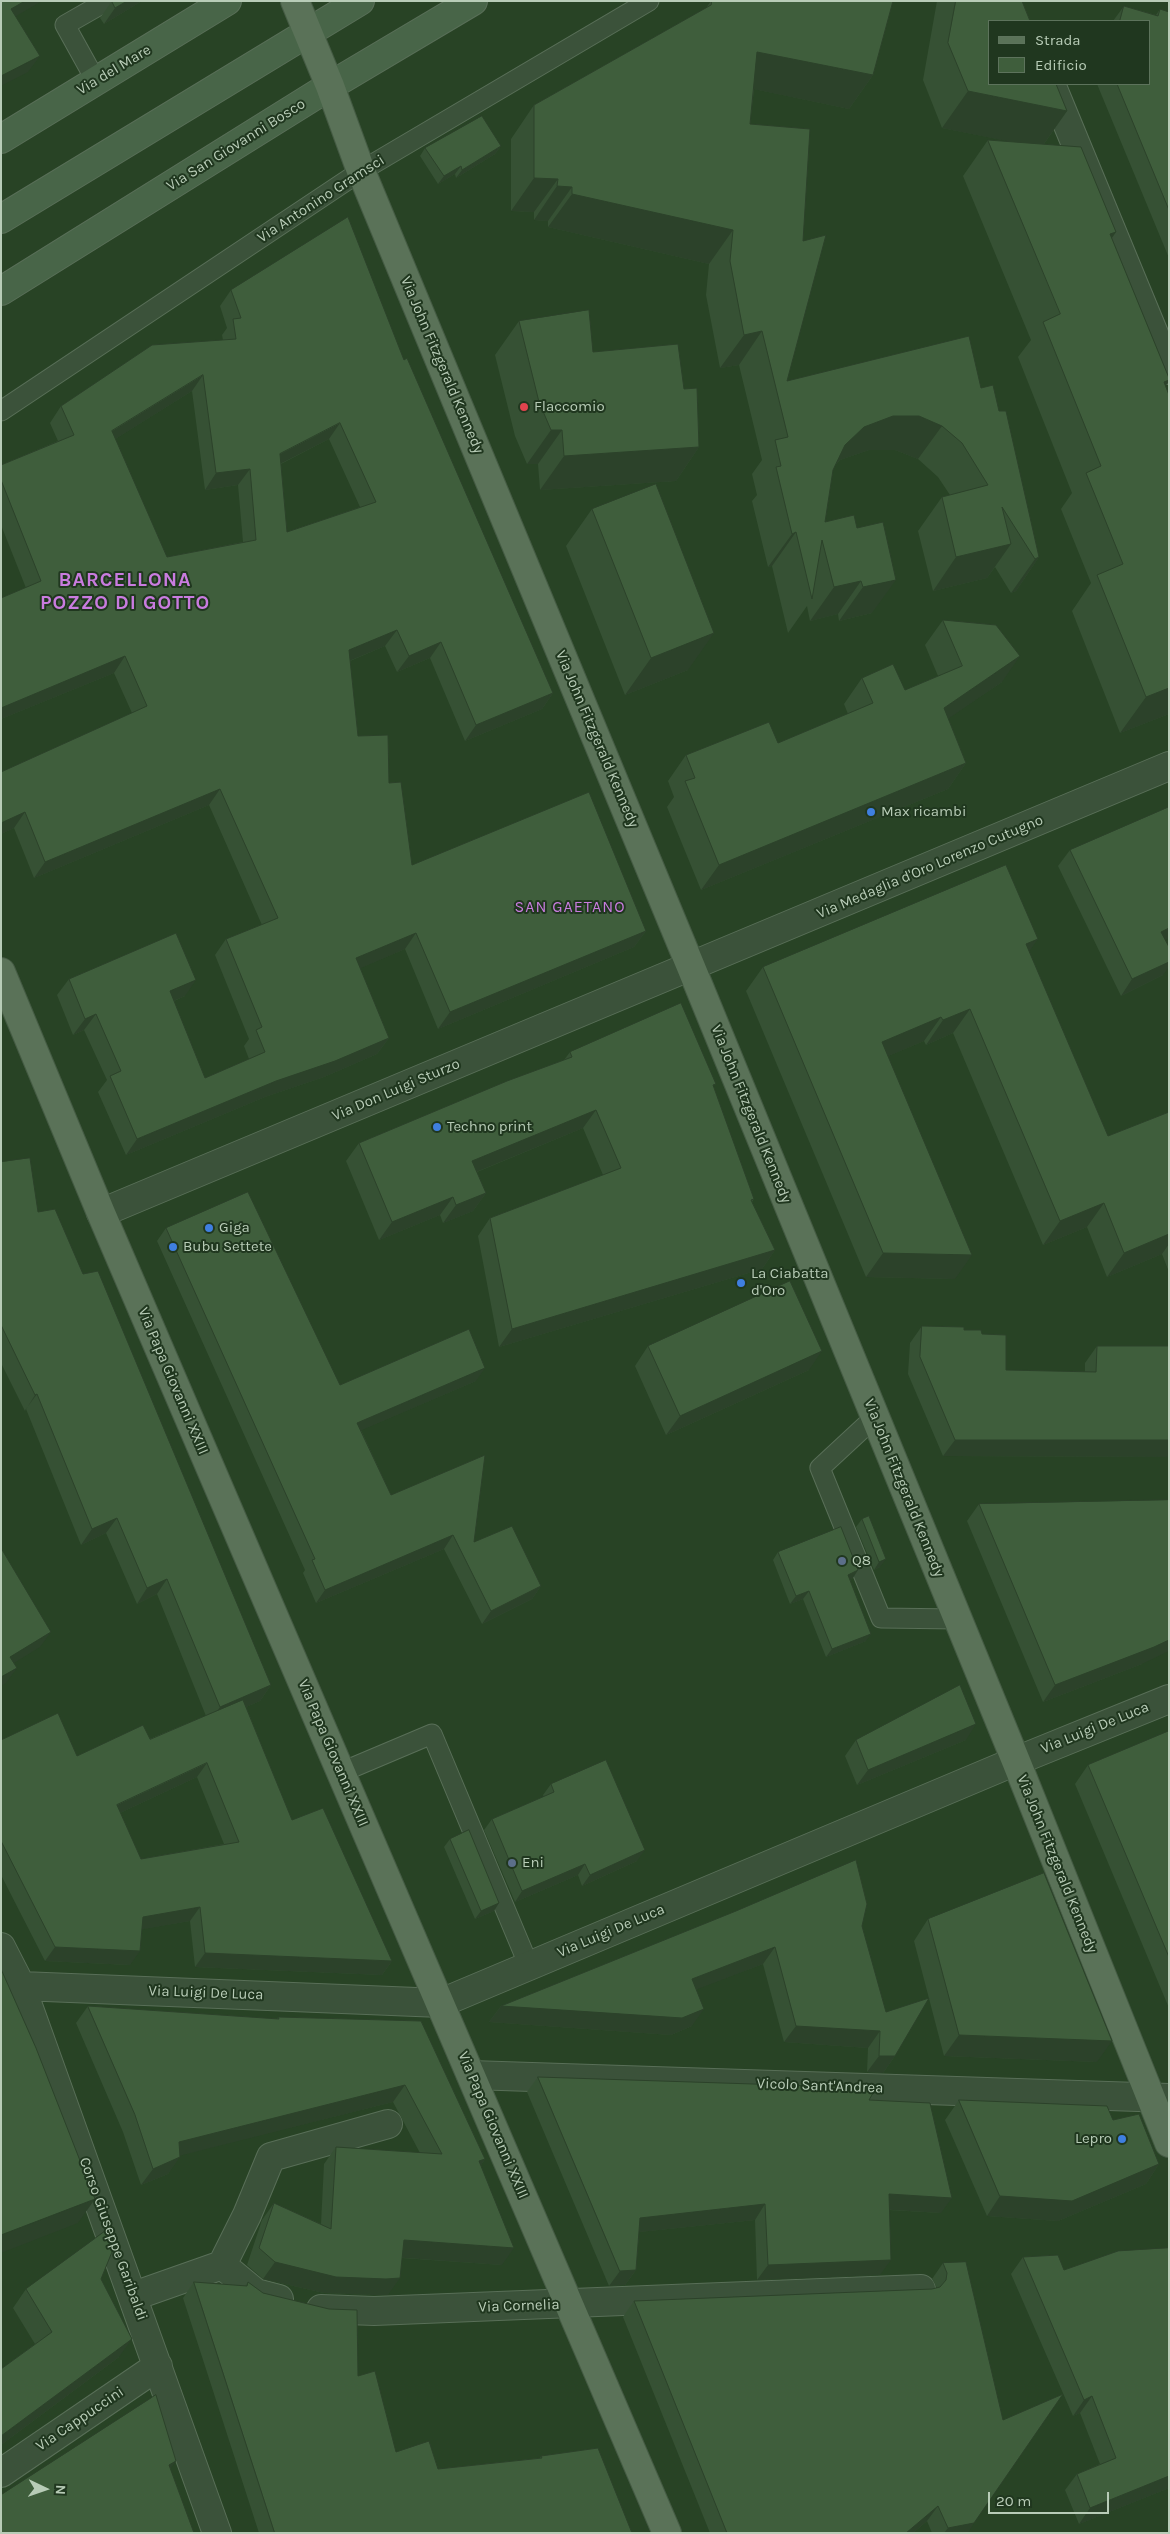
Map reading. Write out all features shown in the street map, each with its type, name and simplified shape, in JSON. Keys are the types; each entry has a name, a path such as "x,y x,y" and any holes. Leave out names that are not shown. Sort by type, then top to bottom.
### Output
{"main road":[{"name":"Via John Fitzgerald Kennedy","path":"295,1 330,86 361,171 691,967 875,1418 1016,1760 1159,2097 1169,2143"},
{"name":"Via Papa Giovanni XXIII","path":"1,972 101,1213 667,2533"}],"street":[{"name":"Via del Mare","path":"1,139 228,1"},
{"path":"1,219 360,1"},
{"name":"Via San Giovanni Bosco","path":"1,291 330,86 473,1"},
{"path":"1051,85 1169,370"},
{"name":"Via Medaglia d'Oro Lorenzo Cutugno","path":"691,967 1169,766"},
{"name":"Via Don Luigi Sturzo","path":"101,1213 691,967"},
{"name":"Via Luigi De Luca","path":"21,1986 441,2003 1016,1760 1169,1699"},
{"name":"Corso Giuseppe Garibaldi","path":"1,1948 21,1986 134,2296 216,2533"},
{"name":"Vicolo Sant'Andrea","path":"471,2075 1159,2097"},
{"path":"134,2296 222,2265 247,2215 271,2157 388,2124"},
{"name":"Via Cornelia","path":"222,2265 256,2293 322,2309 374,2312 921,2289"},
{"name":"Via Cappuccini","path":"1,2473 158,2366"}],"lane":[{"path":"96,81 65,25 107,1"},
{"name":"Via Antonino Gramsci","path":"1,411 361,171 649,1"},
{"path":"875,1418 820,1468 882,1618 958,1619"},
{"path":"342,1772 432,1734 529,1966"}],"building":[{"path":"1,1 25,1 11,9 40,56 1,76"},
{"path":"112,1 127,1 115,8"},
{"path":"712,1 893,1 873,75 757,52 750,124 810,129 803,241 826,235 787,381 969,336 981,388 993,385 999,411 1006,411 1039,557 1035,559 1002,507 1011,544 956,557 942,497 988,485 962,443 942,426 919,416 893,416 864,427 845,445 833,470 825,522 854,515 857,528 883,522 896,580 863,587 861,581 834,587 822,540 812,599 796,532 792,534 776,467 781,466 775,440 788,437 762,331 744,335 730,261 733,230 572,194 572,187 557,186 558,179 534,178 534,105 711,5"},
{"path":"956,1 1022,1 1030,20 988,20 988,85 1056,85 1067,111 968,91 948,43"},
{"path":"1124,6 1158,16 1160,9 1169,12 1169,210 1117,85 1150,85 1150,20 1120,20"},
{"path":"482,116 501,146 462,170 461,166 444,176 425,148"},
{"path":"988,140 1081,147 1116,232 1110,234 1169,378 1169,380 1164,382 1169,395 1169,688 1146,697 1097,575 1123,564 1086,473 1101,466 1043,322 1060,314"},
{"path":"348,217 404,360 407,358 553,693 476,725 441,642 409,656 397,630 349,650 358,736 388,735 389,783 401,782 412,865 589,792 646,931 450,1012 416,933 356,958 389,1038 335,1061 276,1081 137,1139 110,1076 121,1071 96,1014 85,1019 69,979 176,933 196,980 170,991 205,1078 265,1052 256,1030 262,1027 226,939 278,918 220,789 45,862 25,812 1,823 1,772 147,706 125,656 1,708 1,598 41,581 1,480 1,465 74,435 61,406 152,345 236,339 233,319 241,318 231,290","holes":["203,375 216,473 250,469 256,540 167,557 112,431","340,423 376,502 287,532 280,454"]},
{"path":"589,310 593,352 678,344 684,389 697,388 699,447 564,456 562,430 551,430 539,402 519,321"},
{"path":"656,484 714,633 651,658 592,509"},
{"path":"943,620 996,625 1020,656 944,708 966,763 719,865 685,781 695,778 686,755 769,722 778,743 873,703 862,678 893,664 905,690 962,666"},
{"path":"1169,807 1169,928 1161,932 1169,947 1169,962 1132,979 1070,850"},
{"path":"1006,865 1038,939 1026,944 1108,1136 1169,1112 1169,1234 1124,1253 1104,1203 1060,1221 970,1009 943,1020 941,1017 882,1042 972,1255 883,1253 763,967"},
{"path":"681,1003 716,1084 713,1085 754,1199 751,1200 775,1250 512,1329 490,1218 621,1168 596,1110 472,1161 486,1193 456,1205 453,1197 392,1222 359,1143 507,1081 572,1057 570,1052"},
{"path":"30,1158 38,1212 55,1209 83,1274 98,1271 271,1685 220,1707 167,1579 147,1588 117,1518 92,1529 37,1394 35,1395 1,1325 1,1162"},
{"path":"248,1192 340,1385 469,1329 485,1368 357,1423 391,1495 485,1455 474,1542 512,1526 541,1586 491,1611 453,1535 325,1590 312,1560 315,1559 166,1228"},
{"path":"790,1281 822,1351 680,1416 648,1346"},
{"path":"922,1326 964,1327 964,1330 981,1330 982,1334 1006,1335 1006,1370 1096,1372 1097,1346 1169,1346 1169,1440 955,1440 920,1357"},
{"path":"1169,1500 1169,1640 1055,1685 979,1504"},
{"path":"869,1516 886,1559 879,1562 862,1519"},
{"path":"841,1527 858,1570 848,1575 871,1634 832,1649 809,1591 796,1596 778,1552"},
{"path":"1,1548 51,1632 10,1657 17,1668 1,1677"},
{"path":"960,1685 976,1724 868,1770 856,1740"},
{"path":"243,1700 292,1820 323,1808 392,1961 205,1953 200,1907 143,1917 140,1951 55,1947 1,1841 1,1740 58,1713 77,1756 143,1725 150,1739","holes":["207,1763 239,1842 141,1859 117,1805"]},
{"path":"1169,1731 1169,1957 1088,1765"},
{"path":"606,1760 645,1850 590,1875 585,1864 522,1891 492,1819 554,1792 551,1784"},
{"path":"469,1830 499,1903 481,1911 450,1839"},
{"path":"856,1860 867,1904 862,1926 886,2012 929,1998 895,2056 879,2056 880,2031 796,2026 775,1947 692,1979 704,2009 682,2018 501,2006 736,1911"},
{"path":"1044,1873 1112,2041 959,2035 928,1919"},
{"path":"1,1969 36,2048 95,2199 1,2235"},
{"path":"88,2006 279,2019 278,2017 421,2021 485,2159 479,2161 514,2248 404,2240 400,2278 386,2279 336,2277 275,2262 259,2248 274,2203 331,2229 336,2147 442,2154 405,2085 179,2142 180,2157 153,2169 135,2115"},
{"path":"538,2077 876,2088 869,2100 930,2103 952,2198 889,2194 891,2260 768,2265 765,2204 640,2218 636,2270 620,2271"},
{"path":"959,2100 1107,2106 1113,2120 1139,2114 1159,2164 1072,2201 1000,2196"},
{"path":"111,2227 116,2242 101,2279 132,2339 1,2436 1,2369 52,2332 26,2289"},
{"path":"1169,2248 1169,2476 1090,2508 1077,2474 1116,2458 1092,2396 1084,2400 1023,2257 1058,2255 1064,2270 1118,2251"},
{"path":"966,2262 1003,2420 1063,2394 974,2523 948,2528 938,2506 906,2533 727,2533 634,2301 932,2289 940,2287 946,2280 947,2273 943,2263"},
{"path":"194,2282 247,2286 248,2282 263,2293 329,2309 357,2310 358,2376 375,2371 396,2452 429,2441 438,2469 542,2458 541,2456 598,2448 632,2533 275,2533"},
{"path":"156,2395 176,2461 169,2465 194,2533 1,2533 1,2495"}],"place":[{"name":"Flaccomio","path":"524,407"},
{"name":"Max ricambi","path":"871,812"},
{"name":"Techno print","path":"437,1127"},
{"name":"Giga","path":"209,1228"},
{"name":"Bubu Settete","path":"173,1247"},
{"name":"La Ciabatta d'Oro","path":"741,1283"},
{"name":"Q8","path":"842,1561"},
{"name":"Eni","path":"512,1863"},
{"name":"Lepro","path":"1122,2139"}],"district":[{"name":"BARCELLONA POZZO DI GOTTO","path":"125,592"},
{"name":"SAN GAETANO","path":"570,907"}]}
